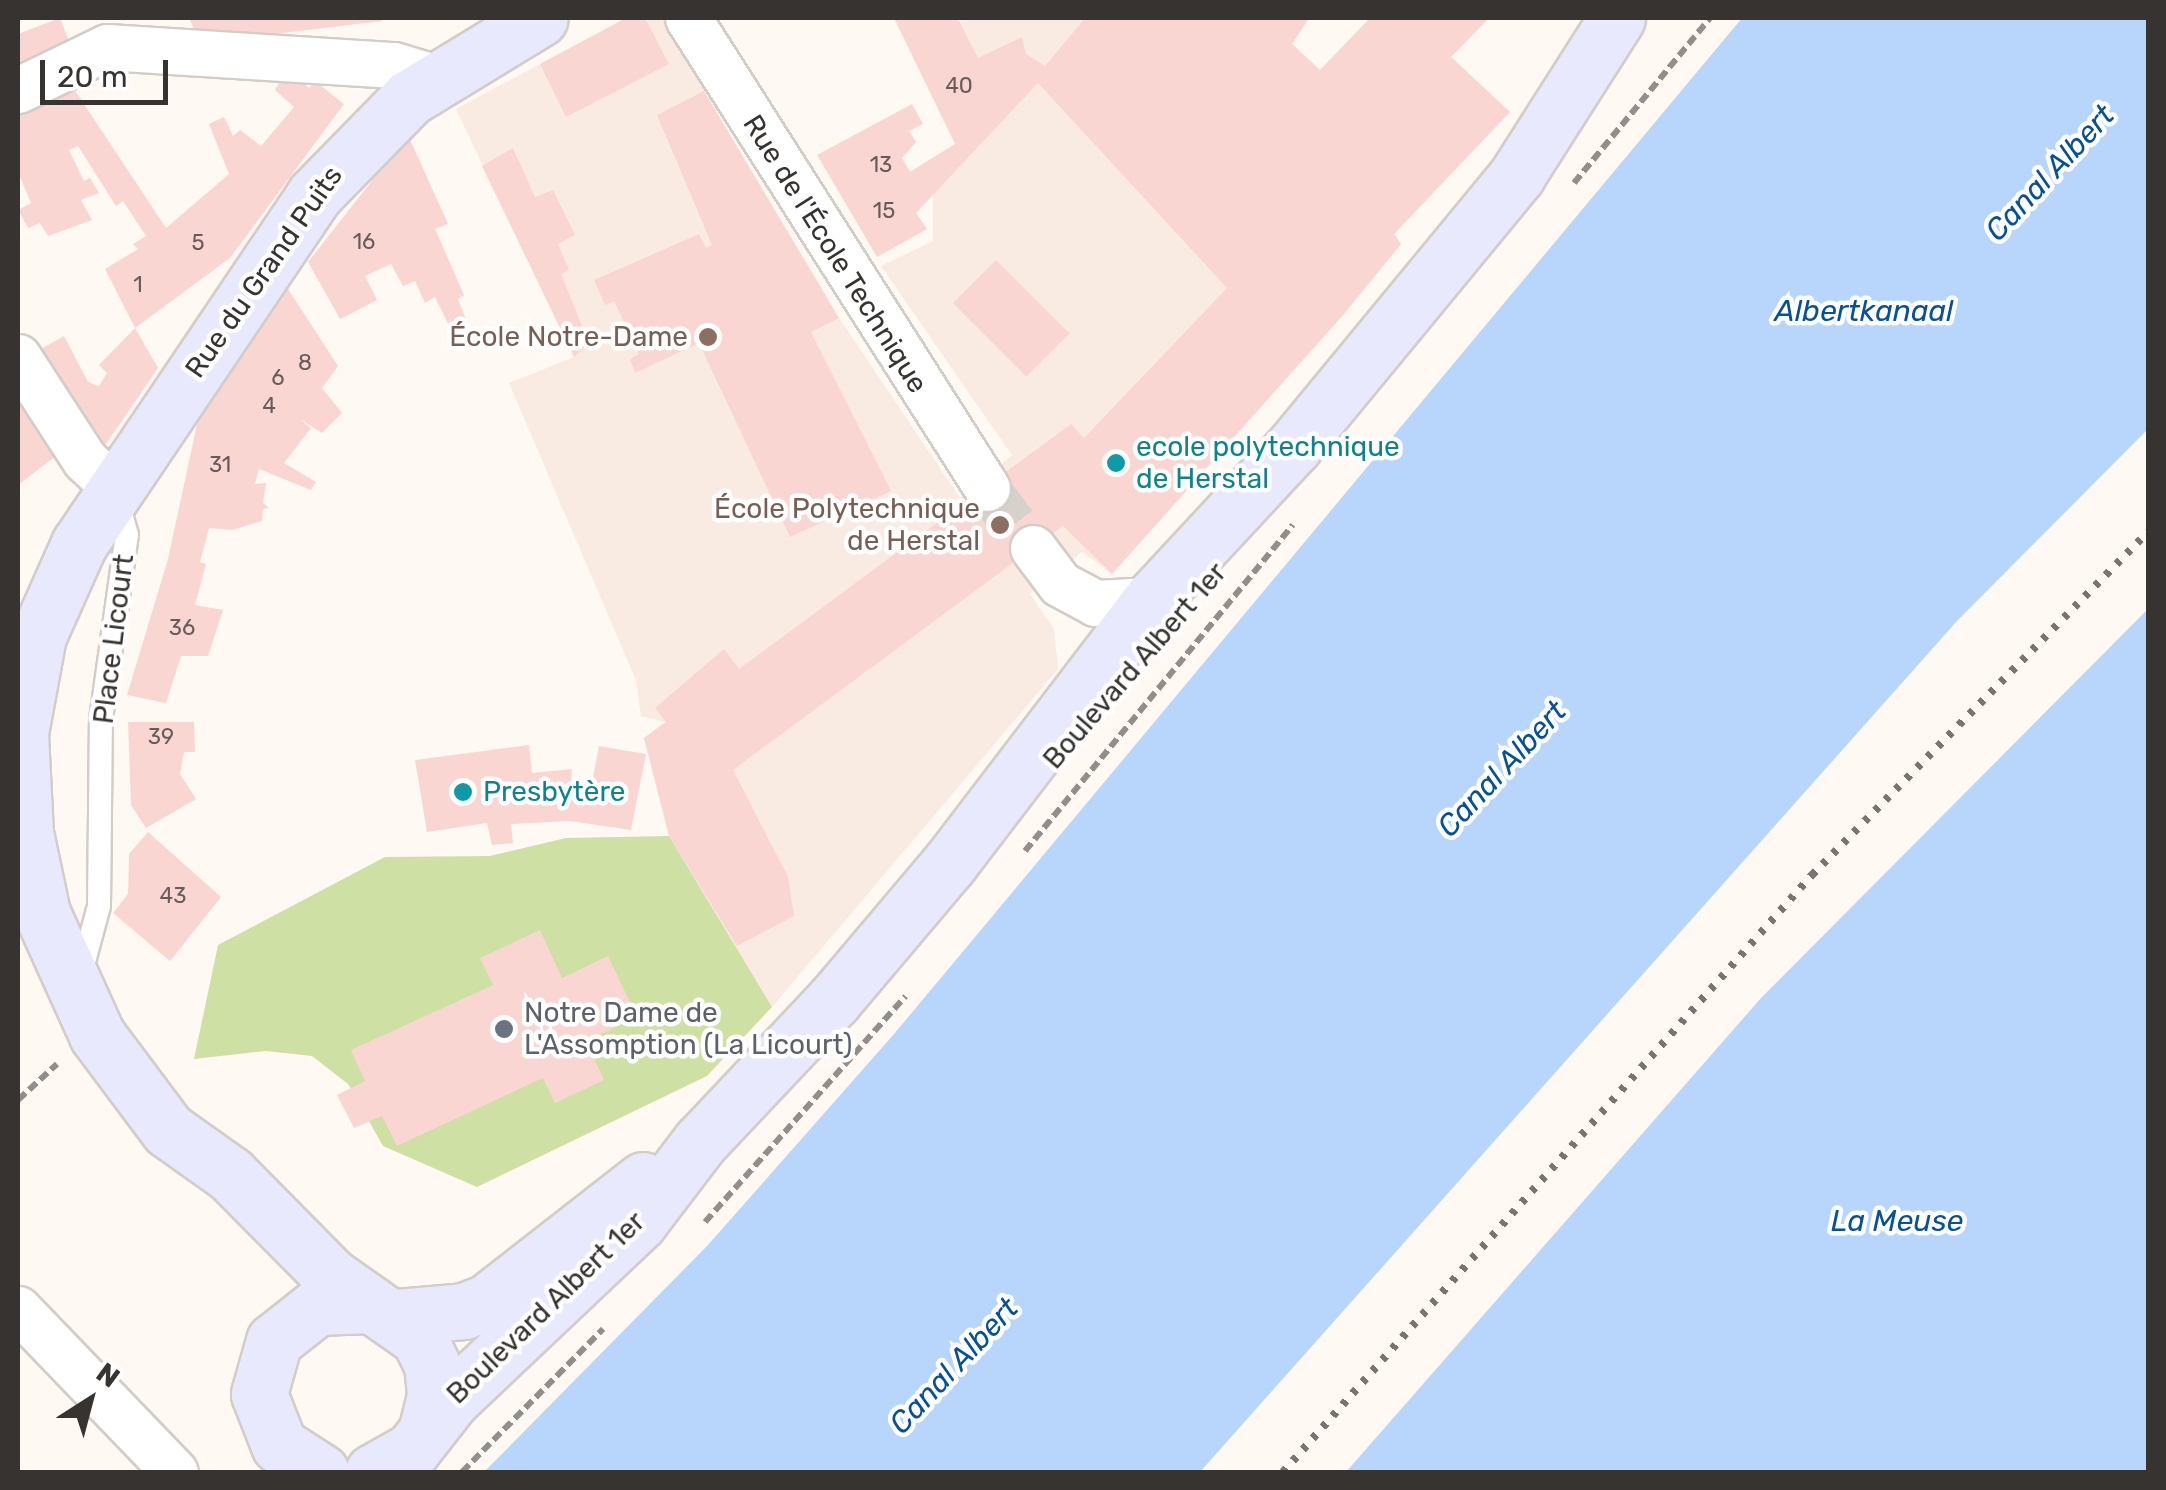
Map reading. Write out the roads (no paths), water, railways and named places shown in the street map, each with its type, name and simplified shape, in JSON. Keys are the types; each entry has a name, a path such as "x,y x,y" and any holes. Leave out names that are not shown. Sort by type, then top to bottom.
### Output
{"main road":[{"name":"Rue du Grand Puits","path":"114,488 330,174 382,120 437,78 540,18"},
{"name":"Boulevard Albert 1er","path":"374,1472 412,1450 428,1426 639,1222 700,1142 834,1000 949,864 1152,600 1294,446 1518,175 1617,18"},
{"name":"Boulevard Albert 1er","path":"949,864 1108,705 1168,633 1237,547 1294,446"},
{"name":"Place Licourt","path":"114,488 46,609 19,733 33,876 50,941 97,1035 168,1130 230,1174 331,1276 385,1311"},
{"name":"Boulevard Albert 1er","path":"257,1472 262,1366 293,1320 344,1302 385,1311 448,1314 487,1302 615,1198 700,1142"},
{"name":"Boulevard Albert 1er","path":"385,1311 419,1338 432,1365 435,1396 428,1426"},
{"path":"261,1407 279,1445 321,1472"}],"street":[{"name":"Rue de l'École Technique","path":"688,18 987,488"},
{"path":"18,90 99,32 394,66 437,78"},
{"path":"18,356 85,460 114,488"},
{"path":"1033,548 1060,584 1094,602 1152,600"},
{"path":"18,1309 175,1472"}],"lane":[{"name":"Place Licourt","path":"75,993 99,906 101,719 127,535 114,488"}],"water":[{"name":"Albertkanaal","path":"1742,18 2148,18 2148,429 1957,621 1200,1472 484,1472 707,1246 894,1034"},
{"name":"La Meuse","path":"2148,609 2148,1472 1346,1472 1761,998"}],"tunnel":[{"path":"987,488 1033,548"}],"railway":[{"path":"1283,1472 1812,875 2148,532"}],"place":[{"name":"École Notre-Dame","path":"708,337"},
{"name":"ecole polytechnique de Herstal","path":"1116,463"},
{"name":"École Polytechnique de Herstal","path":"1000,525"},
{"name":"Presbytère","path":"463,792"},
{"name":"Notre Dame de L'Assomption (La Licourt)","path":"504,1029"}],"water label":[{"name":"Canal Albert","path":"2050,173"},
{"name":"Canal Albert","path":"1502,769"},
{"name":"Canal Albert","path":"954,1366"}]}
